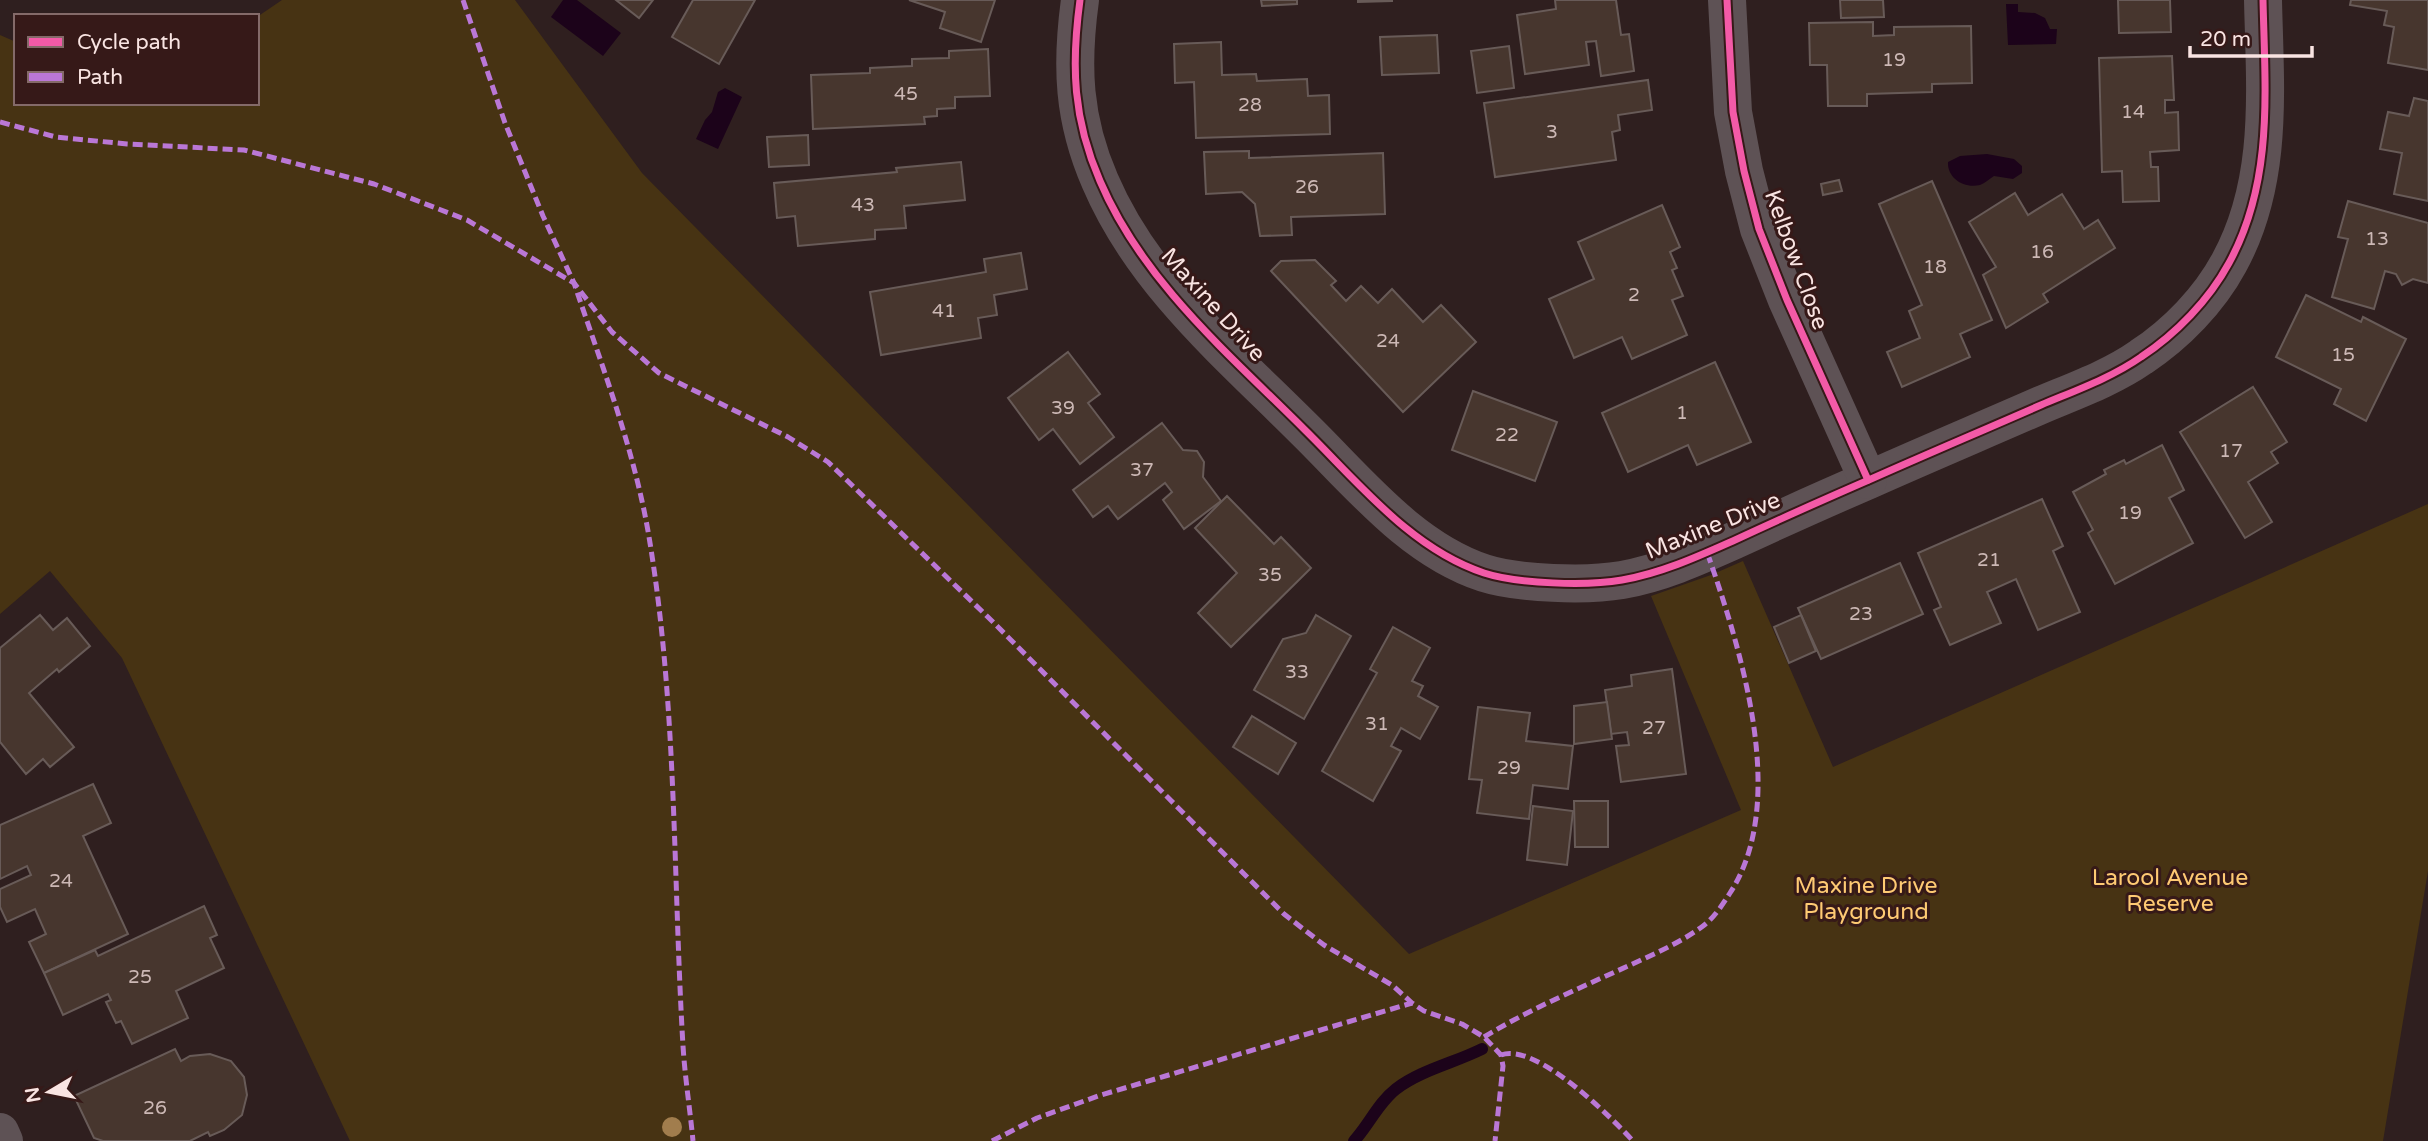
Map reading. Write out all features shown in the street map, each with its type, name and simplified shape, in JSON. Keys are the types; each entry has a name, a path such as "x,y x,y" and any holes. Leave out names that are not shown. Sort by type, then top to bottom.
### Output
{"street":[{"name":"Maxine Drive","path":"1080,0 1074,41 1074,86 1083,132 1099,180 1123,229 1154,273 1196,321 1402,526 1446,555 1485,574 1536,582 1580,584 1620,581 1660,572 1690,560 2098,380 2138,360 2171,334 2202,302 2228,265 2257,190 2264,147 2266,105 2263,0"},
{"name":"Kelbow Close","path":"1727,0 1733,112 1759,229 1787,300 1868,480"},
{"path":"0,1132 4,1141"}],"green space":[{"path":"282,0 515,0 642,173 1409,954 1741,810 1651,596 1743,561 1833,767 2428,504 2428,871 2383,1141 350,1141 122,658 50,571 0,614 0,35 14,41 14,105 259,105 259,16"}],"shaded area":[{"path":"563,0 577,0 621,33 603,56 551,17"},
{"path":"2006,4 2018,4 2018,12 2035,13 2045,18 2050,29 2057,29 2056,44 2008,45"},
{"path":"725,88 742,97 718,149 696,139 712,112 718,92"},
{"path":"1987,154 2014,159 2022,166 2022,173 2013,179 1994,176 1974,186 1963,184 1950,173 1948,162 1960,156"}],"building":[{"path":"616,0 653,0 639,18"},
{"path":"693,0 755,0 719,64 672,37"},
{"path":"909,0 995,0 981,42 940,28 945,12"},
{"path":"1261,0 1297,0 1297,4 1262,6"},
{"path":"1392,0 1392,1 1358,2"},
{"path":"1555,0 1616,0 1621,35 1629,34 1634,71 1601,76 1596,41 1586,42 1589,65 1525,74 1517,15 1556,9"},
{"path":"1840,0 1883,0 1884,17 1841,18"},
{"path":"2118,0 2170,0 2171,32 2119,33"},
{"path":"2351,0 2428,0 2428,70 2388,63 2394,27 2384,25 2387,11 2350,5"},
{"path":"1873,22 1873,36 1894,35 1894,27 1971,26 1972,83 1932,84 1932,92 1867,94 1867,106 1828,106 1827,65 1810,65 1809,23"},
{"path":"1437,35 1439,73 1382,75 1380,37"},
{"path":"1221,42 1222,75 1256,74 1257,81 1307,79 1308,96 1329,95 1330,134 1196,138 1194,82 1175,83 1174,44"},
{"path":"1509,46 1514,88 1477,93 1471,51"},
{"path":"988,49 990,96 955,97 955,108 937,109 937,116 924,117 925,124 813,129 811,75 870,73 870,68 912,66 912,59 949,58 949,51"},
{"path":"2172,56 2174,100 2165,100 2165,113 2178,112 2179,150 2150,152 2151,167 2158,167 2159,201 2123,202 2122,171 2102,172 2099,58"},
{"path":"1648,80 1652,110 1618,115 1620,130 1612,132 1616,160 1495,177 1484,103"},
{"path":"2414,98 2428,101 2428,201 2394,194 2402,153 2380,149 2388,112 2409,116"},
{"path":"808,135 809,165 769,167 767,137"},
{"path":"1249,151 1249,158 1383,153 1385,214 1291,217 1292,235 1260,236 1255,204 1242,192 1206,194 1204,152"},
{"path":"961,162 965,200 904,206 906,228 875,230 875,239 798,246 795,216 777,218 774,183 897,172 896,168"},
{"path":"1839,180 1842,191 1823,195 1821,184"},
{"path":"1932,181 1992,320 1960,334 1970,357 1902,387 1887,352 1920,338 1909,311 1922,305 1879,204"},
{"path":"2015,193 2028,215 2062,194 2084,229 2098,220 2115,248 2043,294 2048,302 2006,328 1983,275 1996,267 1969,222"},
{"path":"2348,201 2428,223 2428,283 2413,279 2402,285 2396,274 2385,271 2374,309 2332,297 2348,239 2338,237"},
{"path":"1662,205 1680,247 1670,252 1677,268 1672,270 1683,296 1672,300 1687,335 1632,359 1622,337 1574,358 1549,299 1594,279 1578,242"},
{"path":"1021,253 1027,289 994,295 997,315 978,318 981,338 881,355 870,292 986,272 984,259"},
{"path":"1315,260 1336,281 1331,285 1346,301 1361,286 1378,303 1392,289 1423,322 1441,305 1476,342 1403,412 1271,271 1281,261"},
{"path":"2306,295 2361,322 2363,317 2406,339 2366,421 2334,404 2341,389 2276,357"},
{"path":"1068,352 1100,394 1088,403 1114,437 1080,464 1053,429 1039,440 1008,398"},
{"path":"1715,362 1751,442 1697,465 1688,445 1628,472 1602,413"},
{"path":"2253,387 2287,442 2271,452 2278,463 2248,482 2272,522 2245,538 2180,432"},
{"path":"1473,391 1557,422 1535,481 1452,450"},
{"path":"1162,423 1183,450 1197,451 1204,462 1203,477 1221,501 1184,529 1163,500 1172,492 1165,483 1118,519 1108,506 1093,517 1073,490"},
{"path":"2162,445 2184,490 2169,498 2193,543 2115,584 2088,533 2093,530 2073,492 2106,474 2104,470 2124,460 2126,464"},
{"path":"1227,496 1274,544 1281,537 1311,568 1231,647 1198,613 1237,573 1195,528"},
{"path":"2042,499 2063,546 2053,551 2080,612 2038,630 2016,579 1987,592 2001,623 1950,645 1934,610 1941,607 1918,553"},
{"path":"1900,563 1923,614 1821,659 1798,608"},
{"path":"40,615 53,630 67,618 90,646 29,693 74,747 50,767 43,759 26,774 0,742 0,648"},
{"path":"1316,615 1351,636 1304,719 1254,690 1283,639 1306,633"},
{"path":"1801,615 1816,651 1789,663 1774,627"},
{"path":"1393,627 1430,648 1412,681 1423,686 1418,696 1438,707 1420,739 1401,728 1391,746 1401,751 1373,801 1322,771 1377,673 1370,669"},
{"path":"1672,669 1686,774 1621,782 1616,746 1629,745 1627,732 1611,734 1605,690 1632,686 1631,675"},
{"path":"1607,702 1612,739 1574,744 1574,706"},
{"path":"1478,707 1530,713 1526,741 1573,746 1568,789 1533,785 1529,819 1477,813 1482,780 1469,779"},
{"path":"1252,716 1296,743 1278,774 1233,747"},
{"path":"93,784 111,823 83,836 128,934 44,973 29,942 46,934 35,909 7,922 0,907 0,889 31,875 27,866 0,879 0,825"},
{"path":"1574,801 1608,801 1608,847 1575,847"},
{"path":"1533,806 1573,811 1567,865 1527,860"},
{"path":"204,906 217,935 210,938 224,968 176,991 188,1018 132,1044 121,1021 116,1023 106,1002 111,1000 108,994 63,1015 44,973 95,950 98,956"},
{"path":"175,1049 181,1061 190,1056 210,1054 231,1061 244,1077 247,1095 242,1115 224,1130 210,1136 208,1132 190,1141 103,1141 94,1138 74,1096"}],"waterway":[{"path":"1354,1141 1396,1089 1427,1072 1482,1049"}],"marked path":[{"path":"463,0 505,123 543,216 574,283 612,332 659,373 788,437 828,462 993,622 1284,914 1324,945 1392,985 1424,1011 1462,1024 1484,1037 1501,1055 1503,1066 1495,1141"},
{"path":"0,122 56,137 244,150 374,184 467,220 574,283 618,412 636,477 650,543 659,605 670,731 683,1046 693,1141"},
{"path":"1484,1037 1537,1008 1657,953 1694,932 1715,915 1730,893 1748,856 1756,814 1758,770 1753,724 1745,677 1733,632 1707,552"},
{"path":"992,1141 1037,1118 1101,1095 1412,1003"},
{"path":"1501,1055 1516,1054 1552,1070 1591,1100 1633,1141"}],"cycle path":[{"path":"1080,0 1076,92 1091,158 1118,218 1139,252 1190,315 1366,492 1409,531 1433,548 1458,562 1498,577 1533,582 1572,583 1607,582 1637,577 1694,558 2105,378 2167,338 2202,303 2221,277 2243,232 2254,200 2264,134 2263,0"},
{"path":"1727,0 1733,112 1759,229 1787,300 1868,480"}],"park label":[{"name":"Larool Avenue Reserve","path":"2170,891"},
{"name":"Maxine Drive Playground","path":"1866,899"}]}
